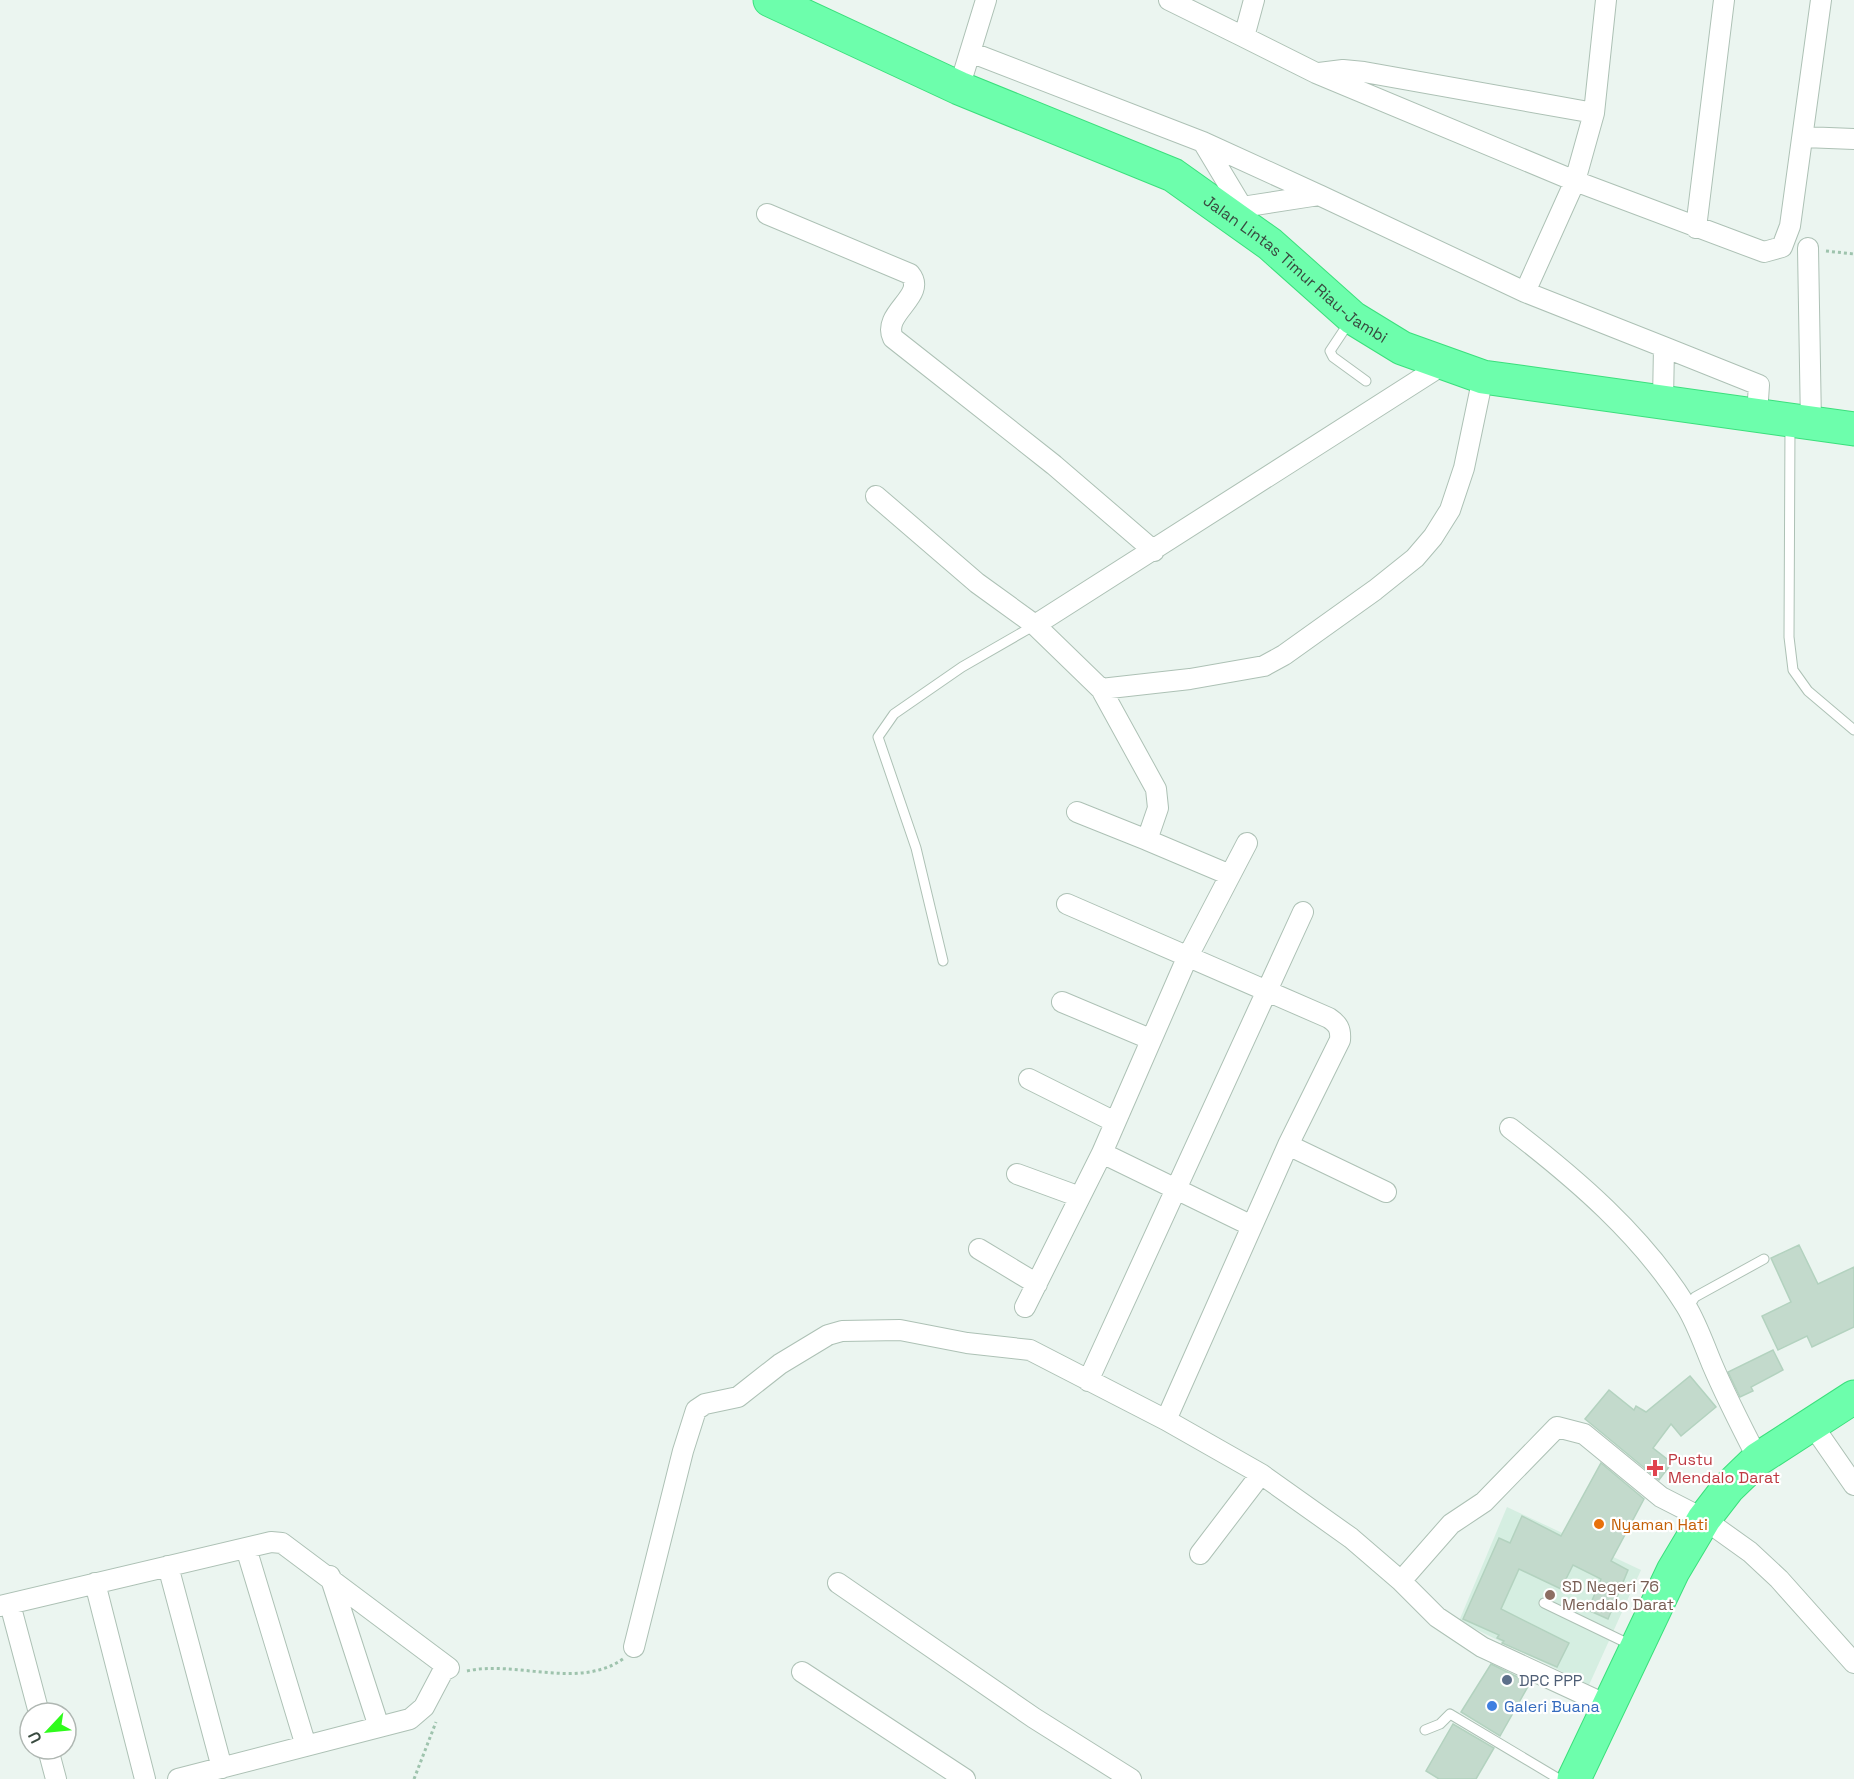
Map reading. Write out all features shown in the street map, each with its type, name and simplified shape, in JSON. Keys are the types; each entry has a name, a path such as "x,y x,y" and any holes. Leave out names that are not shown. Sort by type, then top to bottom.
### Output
{"highway":[{"name":"Jalan Lintas Timur Riau-Jambi","path":"770,0 959,88 1173,174 1239,213 1270,244 1353,318 1402,348 1483,377 1663,400 1854,429"},
{"path":"1574,1779 1673,1571 1704,1519 1728,1488 1758,1459 1854,1397"}],"street":[{"path":"959,88 986,0"},
{"path":"1169,0 1316,74 1575,181 1764,252 1782,247 1790,226 1821,0"},
{"path":"1245,37 1254,0"},
{"path":"1525,292 1575,181 1594,113 1606,0"},
{"path":"1696,228 1724,0"},
{"path":"970,52 1203,142 1525,292 1759,385 1757,414"},
{"path":"1316,74 1343,70 1364,72 1594,113"},
{"path":"1804,137 1854,139"},
{"path":"1203,142 1239,213 1319,195"},
{"path":"767,214 910,274 914,281 914,289 892,321 893,338 1054,465 1154,550"},
{"path":"1800,422 1808,248"},
{"path":"1663,400 1664,347"},
{"path":"1035,625 1444,364"},
{"path":"1101,689 1190,680 1264,666 1284,655 1366,597 1415,558 1433,537 1450,510 1464,468 1483,377"},
{"path":"876,496 977,583 1035,625 1101,689 1156,789 1159,802 1147,840"},
{"path":"1077,812 1230,875"},
{"path":"1025,1307 1102,1153 1187,958 1247,843"},
{"path":"1067,904 1329,1018 1336,1023 1341,1032 1340,1040 1288,1145 1166,1420"},
{"path":"1088,1381 1303,912"},
{"path":"1062,1002 1150,1040"},
{"path":"1029,1079 1115,1122"},
{"path":"1510,1128 1598,1200 1671,1283 1688,1309 1734,1413 1758,1459"},
{"path":"1288,1145 1386,1192"},
{"path":"1102,1153 1252,1226"},
{"path":"1017,1174 1080,1197"},
{"path":"980,1249 1036,1284"},
{"path":"634,1647 685,1442 696,1410 705,1404 738,1397 780,1364 828,1335 842,1331 900,1330 967,1343 1022,1348 1166,1420 1262,1474 1351,1538 1401,1581 1437,1617 1482,1647 1609,1706"},
{"path":"1811,1423 1854,1485"},
{"path":"1401,1581 1451,1524 1484,1502 1557,1427 1584,1434 1661,1497 1704,1519 1750,1552 1779,1579 1854,1664"},
{"path":"1200,1554 1262,1474"},
{"path":"35,1701 5,1605 272,1542 282,1543 330,1576 449,1668 443,1671 420,1713 410,1719 178,1779"},
{"path":"246,1548 306,1746"},
{"path":"168,1566 222,1768"},
{"path":"330,1576 379,1727"},
{"path":"838,1583 1034,1718 1131,1779"},
{"path":"95,1584 145,1779"},
{"path":"802,1672 965,1779"},
{"path":"51,1761 56,1779"}],"lane":[{"path":"1353,318 1330,351 1333,357 1366,381"},
{"path":"1800,422 1789,637 1793,670 1808,690 1854,730"},
{"path":"943,961 916,848 878,737 894,714 962,667 1035,625"},
{"path":"1688,1309 1695,1297 1764,1259"},
{"path":"1544,1603 1635,1648"},
{"path":"1425,1730 1440,1725 1450,1714 1559,1779"}],"path":[{"path":"1808,248 1854,254"},
{"path":"463,1673 477,1670 592,1671 618,1663 634,1647"},
{"path":"414,1779 439,1716"}],"shaded area":[{"name":"SD Negeri 76 Mendalo Darat","path":"1507,1507 1641,1570 1589,1685 1459,1621"}],"building":[{"path":"1799,1245 1818,1284 1854,1267 1854,1327 1812,1347 1807,1336 1778,1350 1762,1316 1791,1302 1771,1258"},
{"path":"1773,1350 1783,1370 1751,1387 1753,1391 1740,1397 1728,1372"},
{"path":"1690,1376 1716,1407 1681,1436 1671,1424 1653,1448 1672,1463 1659,1480 1585,1419 1609,1390 1634,1410 1636,1406 1646,1412"},
{"path":"1601,1463 1644,1499 1611,1561 1628,1570 1608,1619 1588,1610 1601,1579 1573,1565 1561,1589 1519,1569 1501,1609 1569,1643 1557,1667 1502,1643 1504,1641 1497,1638 1499,1635 1463,1619 1499,1538 1510,1543 1522,1516 1561,1536"},
{"name":"Galeri Buana","path":"1491,1664 1530,1683 1500,1736 1461,1712"},
{"path":"1453,1724 1494,1748 1476,1779 1439,1779 1426,1771"}],"place":[{"name":"Pustu Mendalo Darat","path":"1655,1468"},
{"name":"Nyaman Hati","path":"1599,1524"},
{"name":"SD Negeri 76 Mendalo Darat","path":"1550,1595"},
{"name":"DPC PPP","path":"1507,1680"},
{"name":"Galeri Buana","path":"1492,1706"}]}
